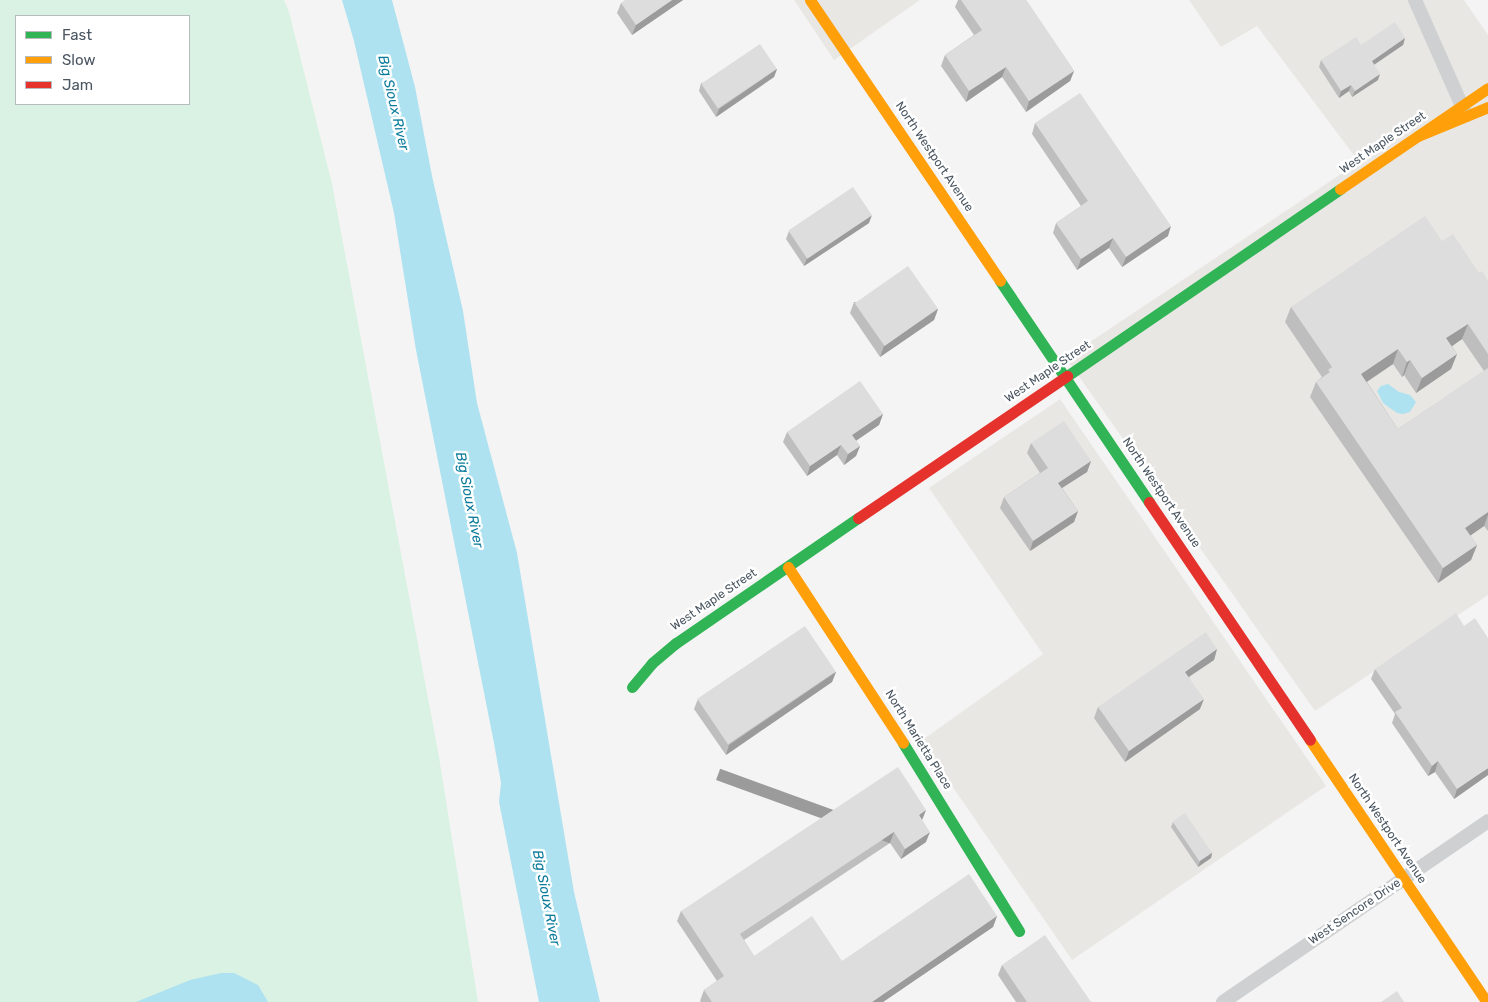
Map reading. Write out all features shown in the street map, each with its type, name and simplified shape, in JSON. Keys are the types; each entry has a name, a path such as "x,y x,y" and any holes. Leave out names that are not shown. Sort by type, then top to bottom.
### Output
{"main road":[{"name":"North Westport Avenue","path":"810,0 1066,376 1487,1002"},
{"path":"1464,111 1488,88"},
{"path":"1464,111 1488,107"},
{"name":"West Maple Street","path":"632,687 662,653 1418,136 1464,111"},
{"name":"North Marietta Place","path":"788,567 918,766 1019,932"}],"street":[{"path":"1415,0 1464,111"},
{"name":"West Sencore Drive","path":"1223,1002 1488,821"}],"shaded area":[{"path":"794,0 920,0 834,60"},
{"path":"1189,0 1464,0 1488,35 1488,595 1315,711 1066,358 1359,162 1257,26 1221,47"},
{"path":"1060,399 1326,786 1072,960 921,741 1043,654 929,488"}],"green space":[{"path":"0,0 284,0 289,12 332,184 439,757 478,1002 0,1002"}],"water":[{"name":"Big Sioux River","path":"342,0 392,0 415,87 432,176 463,311 477,403 517,553 574,892 600,1002 539,1002 499,802 501,783 494,743 416,350 394,213 354,41"},
{"path":"1388,384 1399,392 1410,395 1416,402 1410,412 1397,413 1383,403 1377,391 1381,386"},
{"path":"221,973 234,973 258,985 268,1002 136,1002 190,980"}],"building":[{"path":"625,0 672,0 636,25 621,3"},
{"path":"961,0 1026,0 1074,71 1029,101 1006,67 969,91 945,55 982,30"},
{"path":"1395,22 1405,38 1372,61 1380,74 1355,91 1351,85 1341,91 1321,60 1356,37 1361,45"},
{"path":"760,44 777,69 718,109 701,84"},
{"path":"1080,93 1171,226 1126,257 1113,238 1081,259 1056,223 1088,201 1035,123"},
{"path":"853,187 872,215 807,259 788,231"},
{"path":"1425,216 1442,241 1453,234 1479,273 1482,271 1488,281 1488,354 1468,324 1446,338 1457,354 1422,378 1410,360 1407,362 1398,349 1361,374 1398,429 1488,368 1488,512 1465,528 1477,545 1443,568 1316,382 1330,372 1328,370 1332,367 1291,307"},
{"path":"908,266 938,309 885,346 855,303"},
{"path":"860,381 883,414 852,435 860,446 848,454 841,445 810,466 787,432"},
{"path":"1064,421 1091,461 1058,483 1078,511 1033,541 1004,497 1048,468 1031,443"},
{"path":"1456,613 1464,626 1475,618 1488,638 1488,768 1457,789 1438,761 1432,766 1395,712 1402,708 1375,669"},
{"path":"805,626 836,672 728,744 697,699"},
{"path":"1206,632 1217,649 1185,672 1204,699 1129,751 1098,707"},
{"path":"898,767 926,810 919,815 930,832 905,849 894,832 740,934 754,956 812,916 842,961 969,874 997,916 872,1002 712,1002 704,990 724,976 681,911"},
{"path":"1185,813 1212,853 1199,861 1173,821"},
{"path":"1045,935 1091,1002 1027,1002 1002,965"},
{"path":"1397,991 1404,1002 1381,1002"}],"traffic: fast":[{"path":"1067,376 1340,189"},
{"path":"1000,281 1149,502"},
{"path":"632,687 652,663 676,643 858,518"},
{"path":"903,743 1019,931"}],"traffic: slow":[{"path":"810,0 1000,281"},
{"path":"1340,189 1488,88"},
{"path":"1418,136 1488,107"},
{"path":"788,567 903,743"},
{"path":"1310,740 1487,1002"}],"traffic: jam":[{"path":"858,518 1067,376"},
{"path":"1149,502 1310,740"}]}
